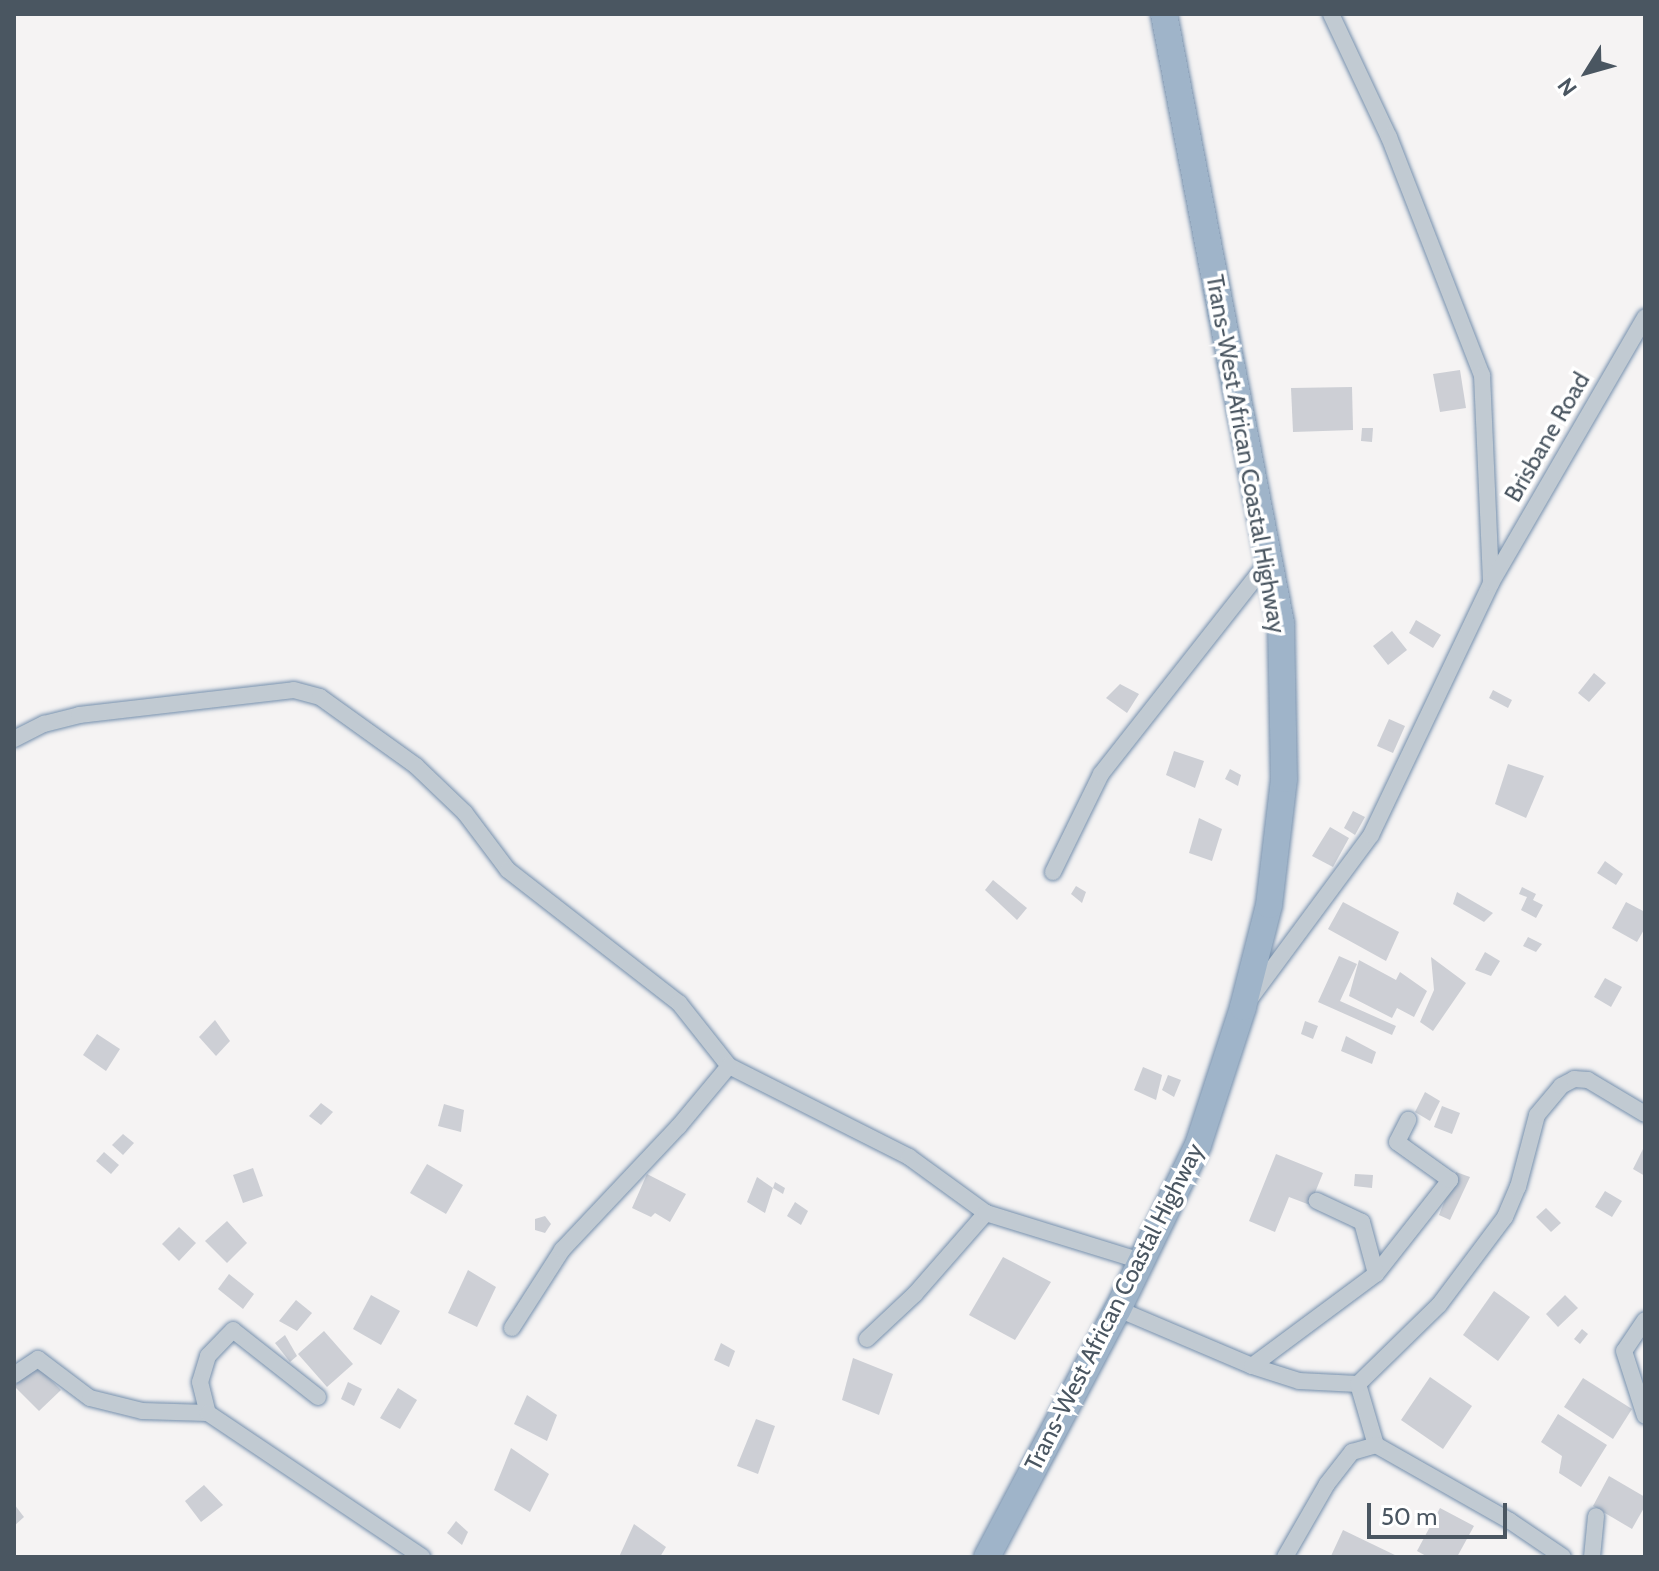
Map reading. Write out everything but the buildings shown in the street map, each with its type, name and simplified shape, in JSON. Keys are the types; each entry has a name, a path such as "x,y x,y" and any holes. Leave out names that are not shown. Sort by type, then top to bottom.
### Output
{"highway":[{"name":"Trans-West African Coastal Highway","path":"987,1557 1118,1309 1198,1145 1243,1007 1269,905 1284,779 1281,623 1164,14"}],"street":[{"path":"1331,14 1389,137 1482,375 1491,583"},
{"name":"Brisbane Road","path":"1243,1007 1371,835 1491,583 1645,317"},
{"path":"1053,872 1101,774 1268,562"},
{"path":"14,739 44,724 79,715 294,690 320,697 416,766 465,813 508,870 679,1003 729,1066 909,1157 986,1213 1141,1261"},
{"path":"512,1328 562,1250 679,1126 729,1066"},
{"path":"1118,1309 1252,1366 1299,1381 1358,1384 1439,1305 1505,1217 1518,1187 1537,1115 1561,1086 1574,1079 1588,1080 1645,1114"},
{"path":"1252,1366 1376,1274 1450,1180 1397,1142 1408,1120"},
{"path":"1317,1201 1362,1222 1376,1274"},
{"path":"867,1339 915,1294 986,1213"},
{"path":"1645,1320 1624,1351 1645,1416"},
{"path":"208,1413 200,1382 208,1356 233,1330 318,1397"},
{"path":"14,1375 38,1359 90,1398 142,1411 208,1413 422,1557"},
{"path":"1358,1384 1376,1445 1510,1521 1563,1557"},
{"path":"1285,1557 1327,1484 1352,1452 1376,1445"},
{"path":"1592,1557 1596,1516"}]}
